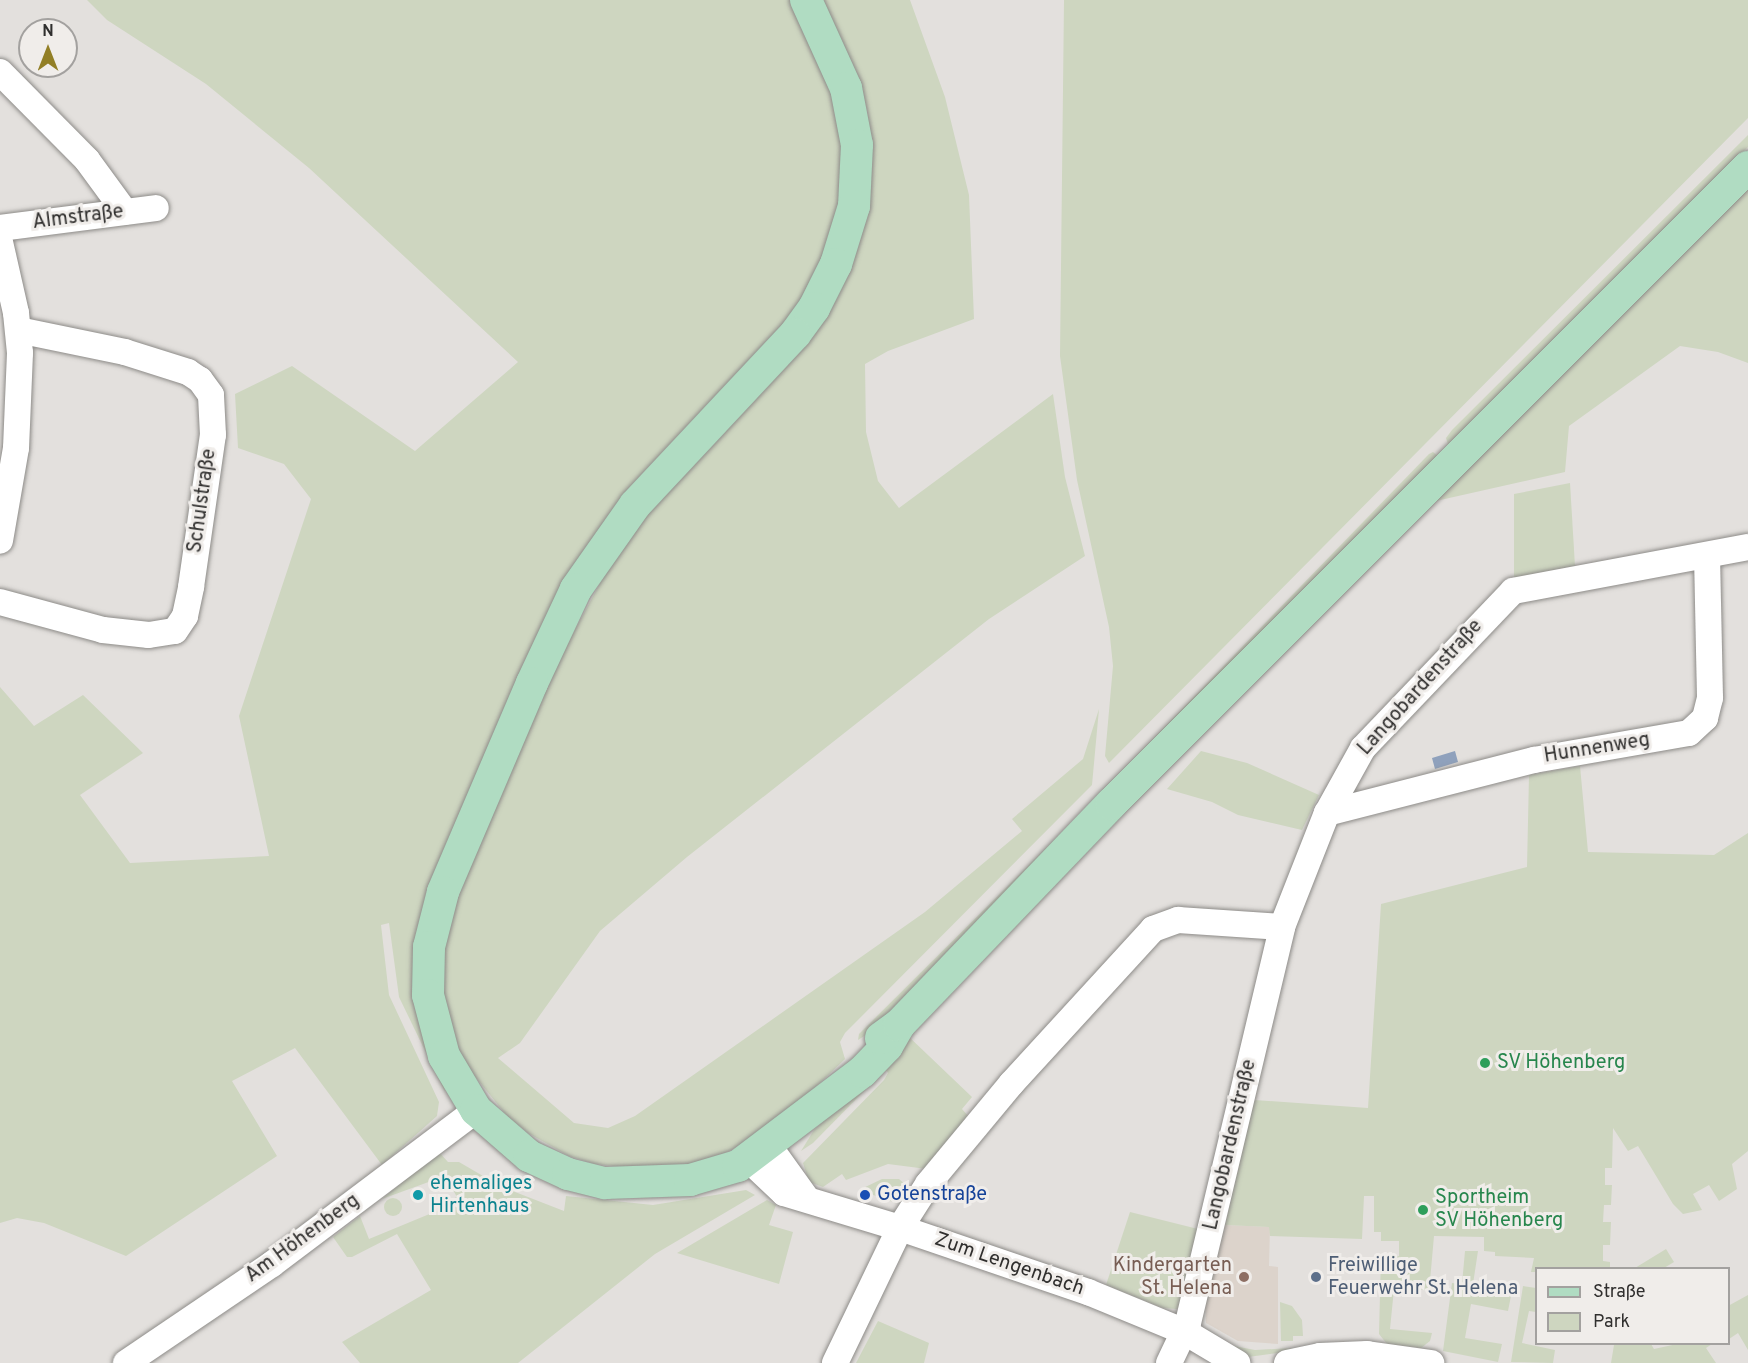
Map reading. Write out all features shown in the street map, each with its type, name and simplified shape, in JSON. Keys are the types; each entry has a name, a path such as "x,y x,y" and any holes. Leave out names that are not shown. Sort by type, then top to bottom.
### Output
{"main road":[{"path":"806,0 831,50 854,116 857,172 847,234 827,285 795,334 635,505 576,589 467,832 432,929 428,995 444,1056 476,1110 499,1134 529,1156 585,1179 621,1184 690,1180 725,1171 759,1153 836,1089 860,1055 899,1025 1144,770 1748,167"}],"street":[{"path":"0,72 87,160 125,212"},
{"name":"Almstraße","path":"0,228 156,208"},
{"path":"0,242 18,330 18,429 0,542"},
{"name":"Schulstraße","path":"0,602 103,630 148,635 175,631 185,616 191,587 213,435 211,395 200,380 188,372 124,352 18,330"},
{"name":"Langobardenstraße","path":"1169,1363 1185,1332 1282,927 1327,813 1363,748 1414,690 1513,591 1748,547"},
{"name":"Hunnenweg","path":"1327,813 1534,760 1669,738 1695,729 1705,718 1710,698 1707,556"},
{"path":"835,1363 900,1228 928,1184 1011,1084 1153,929 1178,920 1282,927"},
{"name":"Am Höhenberg","path":"126,1363 272,1264 476,1110"},
{"name":"Zum Lengenbach","path":"759,1153 807,1199 1088,1292 1185,1332 1236,1363"},
{"path":"1287,1363 1320,1356 1367,1354 1431,1363"}],"shaded area":[{"name":"Kindergarten St. Helena","path":"1225,1225 1270,1227 1269,1266 1278,1267 1278,1344 1238,1341 1206,1323 1205,1299"}],"green space":[{"path":"87,0 794,0 843,122 844,190 822,261 793,315 617,506 585,548 564,587 424,912 445,1092 399,997 389,923 381,925 389,995 439,1102 437,1116 382,1165 295,1048 232,1081 277,1156 126,1256 44,1223 17,1218 0,1223 0,687 34,726 83,695 143,753 80,795 130,863 269,856 239,716 311,499 284,464 238,448 235,394 292,366 415,451 518,362 309,168 206,84 107,20"},
{"path":"822,0 910,0 945,97 969,195 974,319 888,351 865,364 866,432 878,481 899,508 1053,394 1065,477 1085,556 989,619 687,857 600,931 520,1043 498,1058 574,1123 608,1128 635,1116 925,912 1022,831 1012,819 1083,759 1099,709 1092,785 845,1033 840,1042 845,1059 799,1103 741,1145 717,1157 692,1164 632,1168 595,1164 569,1156 528,1133 507,1116 469,1069 458,1051 444,1001 442,937 492,805 568,643 620,546 642,516 787,363 871,154 867,109 852,63"},
{"path":"1064,0 1748,0 1748,118 1109,763 1105,756 1113,666 1109,627 1077,480 1060,356"},
{"path":"1748,135 1748,147 1448,444 1446,438 1452,430"},
{"path":"1748,188 1748,363 1718,352 1680,346 1569,426 1565,472 1427,503"},
{"path":"1433,452 1438,456 1115,778 1429,454"},
{"path":"1570,483 1575,566 1514,578 1514,494"},
{"path":"1201,751 1247,763 1319,795 1302,830 1238,815 1212,802 1167,789"},
{"name":"SV Höhenberg","path":"1580,766 1588,852 1714,855 1748,833 1748,1151 1732,1164 1737,1189 1719,1201 1709,1185 1693,1194 1702,1210 1683,1214 1673,1204 1638,1146 1628,1151 1613,1128 1612,1168 1605,1168 1605,1185 1612,1185 1611,1205 1604,1205 1603,1222 1611,1222 1610,1245 1603,1245 1603,1261 1610,1262 1610,1267 1535,1267 1535,1272 1531,1272 1534,1258 1495,1256 1495,1252 1484,1251 1484,1237 1434,1236 1430,1281 1438,1282 1437,1290 1394,1289 1390,1329 1432,1333 1430,1341 1421,1348 1387,1344 1379,1334 1381,1255 1399,1256 1399,1241 1381,1241 1381,1232 1374,1232 1374,1196 1364,1196 1362,1239 1270,1236 1269,1227 1225,1225 1254,1100 1368,1108 1381,904 1527,867 1529,775"},
{"path":"1089,805 875,1029 858,1040 859,1034"},
{"path":"907,1035 972,1097 962,1109 970,1118 927,1169 888,1164 846,1180 842,1174 823,1187 809,1182 803,1163 884,1080 888,1073 884,1067"},
{"path":"873,1082 813,1143 801,1151 814,1130 855,1091"},
{"path":"439,1152 448,1162 459,1162 502,1187 564,1211 566,1196 653,1205 746,1190 755,1195 655,1254 518,1363 360,1363 342,1342 431,1290 397,1234 352,1257 347,1257 333,1237 360,1216 369,1239 444,1208 442,1203 457,1197 445,1176 382,1199"},
{"path":"882,1179 899,1179 911,1189 906,1198 896,1203 859,1190"},
{"path":"393,1198 399,1201 402,1207 399,1213 393,1216 387,1213 384,1207 387,1201"},
{"path":"767,1200 776,1205 769,1225 793,1232 779,1284 677,1253"},
{"path":"1130,1212 1202,1230 1184,1301 1177,1309 1163,1308 1106,1285"},
{"path":"1666,1249 1674,1262 1666,1267 1637,1267"},
{"path":"1465,1251 1478,1251 1473,1284 1512,1291 1508,1311 1471,1304 1465,1338 1502,1344 1498,1362 1443,1351 1452,1283 1462,1284"},
{"path":"1523,1286 1535,1288 1535,1312 1529,1311 1522,1343 1555,1350 1553,1363 1511,1362"},
{"path":"1748,1295 1748,1350 1738,1333 1730,1338 1730,1305"},
{"path":"1280,1302 1292,1306 1302,1320 1303,1336 1293,1336 1293,1341 1281,1341"},
{"path":"878,1321 929,1343 924,1363 856,1363"},
{"path":"1229,1345 1255,1350 1293,1348 1293,1351 1248,1357"},
{"path":"1614,1345 1652,1345 1654,1349 1672,1345 1710,1345 1706,1348 1716,1363 1611,1363"}],"water":[{"path":"1455,751 1458,762 1435,769 1432,758"}],"place":[{"name":"SV Höhenberg","path":"1485,1063"},
{"name":"ehemaliges Hirtenhaus","path":"418,1195"},
{"name":"Gotenstraße","path":"865,1195"},
{"name":"Sportheim SV Höhenberg","path":"1423,1210"},
{"name":"Kindergarten St. Helena","path":"1244,1277"},
{"name":"Freiwillige Feuerwehr St. Helena","path":"1316,1277"}]}
